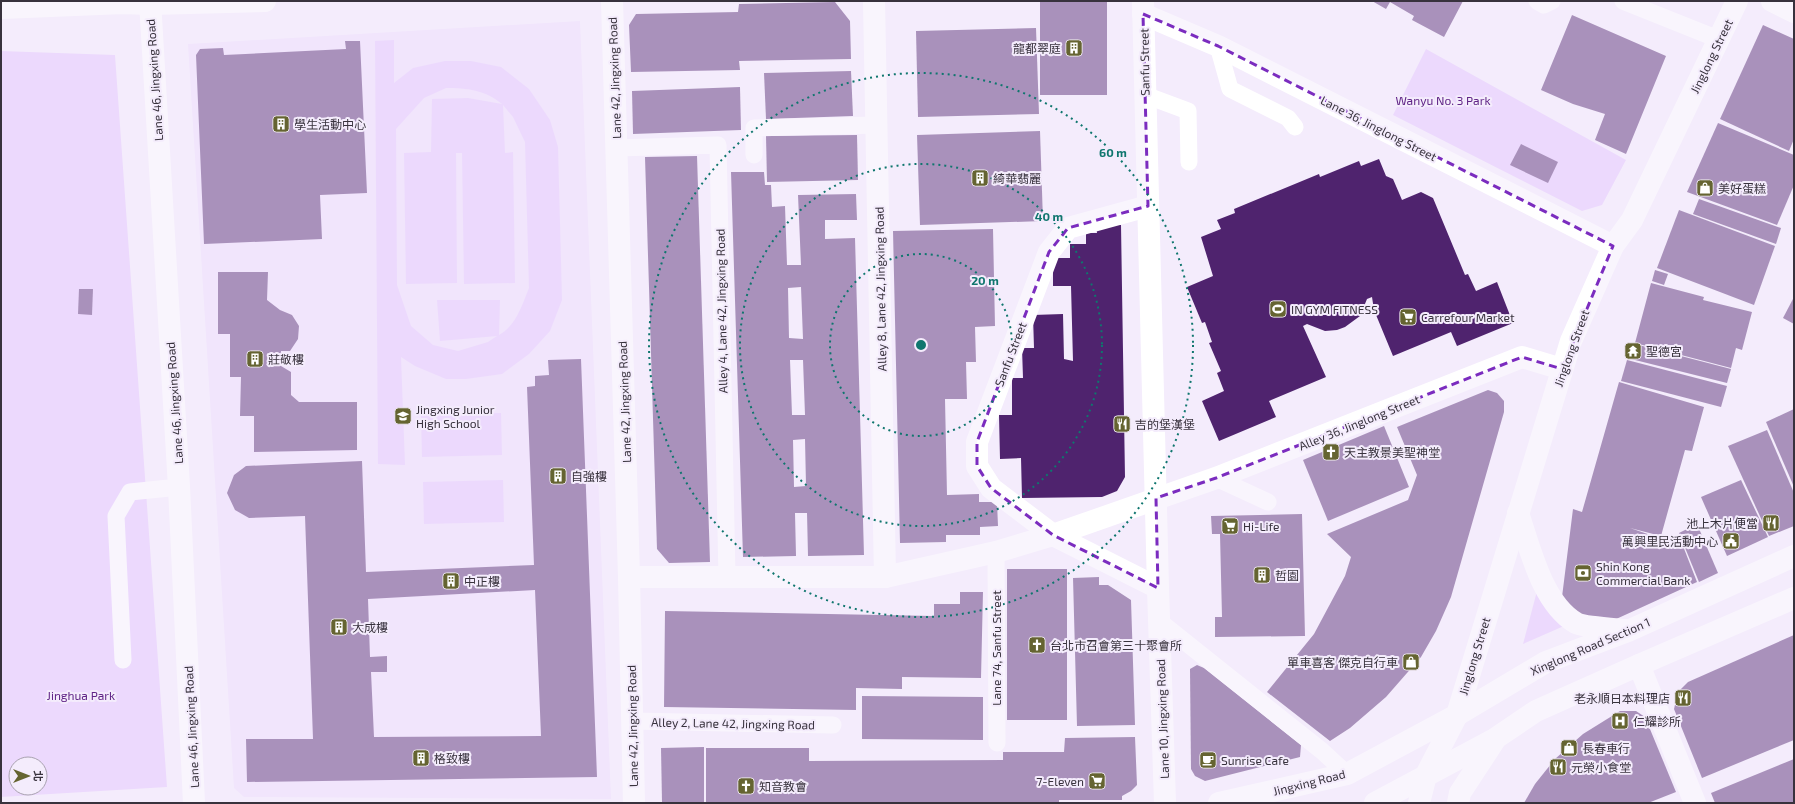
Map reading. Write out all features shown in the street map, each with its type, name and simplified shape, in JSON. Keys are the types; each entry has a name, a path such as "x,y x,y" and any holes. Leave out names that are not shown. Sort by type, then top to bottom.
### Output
{"street":[{"path":"1,8 123,3 265,1"},
{"name":"Lane 42, Jingxing Road","path":"612,1 634,803"},
{"name":"Alley 8, Lane 42, Jingxing Road","path":"874,1 885,577"},
{"name":"Jinglong Street","path":"1457,715 1571,341 1613,246 1632,220 1736,1"},
{"path":"1772,1 1794,12"},
{"name":"Lane 46, Jingxing Road","path":"150,3 179,488 194,803"},
{"name":"Lane 36, Jinglong Street","path":"1143,7 1613,246"},
{"name":"Sanfu Street","path":"1143,7 1156,498"},
{"name":"Sanfu Street","path":"1053,535 990,488 977,466 977,442 1049,252 1068,228 1148,206"},
{"name":"Alley 36, Jinglong Street","path":"1156,498 1216,478 1522,357 1562,369"},
{"path":"629,577 885,577 996,552 1053,535 1156,498"},
{"name":"Lane 10, Jingxing Road","path":"1156,498 1165,803"},
{"path":"1518,513 1541,578 1557,607 1577,624 1628,631"},
{"path":"1053,535 1158,588"},
{"name":"Xinglong Road Section 1","path":"1457,715 1546,662 1628,631 1794,556"},
{"path":"1374,803 1457,760 1496,738 1536,712 1639,665 1794,598"},
{"path":"1639,665 1695,803"},
{"path":"1457,715 1459,798"},
{"path":"1419,803 1426,776 1457,715"},
{"name":"Jingxing Road","path":"1219,803 1347,774 1457,715"},
{"path":"1459,798 1496,738"}],"lane":[{"path":"1537,1 1544,5 1552,1"},
{"path":"1623,1 1718,39"},
{"path":"1218,46 1230,89 1288,118 1294,127"},
{"path":"1145,95 1188,111 1189,162"},
{"path":"754,155 754,128 877,125"},
{"name":"Alley 4, Lane 42, Jingxing Road","path":"616,148 718,146 727,577"},
{"path":"1216,478 1268,502"},
{"path":"123,660 116,516 130,492 148,489 179,488"},
{"name":"Lane 74, Sanfu Street","path":"996,552 996,743"},
{"path":"1159,620 1316,746 1347,774"},
{"name":"Alley 2, Lane 42, Jingxing Road","path":"632,721 833,725"}],"highlighted area":[{"path":"1143,14 1218,46 1613,246 1562,369 1522,357 1216,478 1156,498 1158,588 1053,535 991,488 977,466 977,442 1049,252 1068,228 1148,206"}],"shaded area":[{"name":"Jingxing Junior High School","path":"580,21 611,799 244,797 234,788 188,44"}],"green space":[{"path":"394,40 394,83 413,68 445,61 471,61 501,67 529,89 550,120 558,147 562,300 550,331 529,354 502,374 466,379 446,379 415,366 401,357 405,465 378,464 375,41","holes":["446,88 476,91 496,99 502,104 468,98 432,99 431,152 404,153 406,284 457,283 456,153 462,153 464,284 515,283 513,152 505,153 503,105 513,117 525,142 529,288 514,321 499,335 500,300 437,300 440,341 497,336 488,342 458,351 433,345 411,326 397,285 396,129 424,98"]},
{"name":"Wanyu No. 3 Park","path":"1426,49 1626,160 1602,205 1582,211 1393,115"},
{"name":"Jinghua Park","path":"1,51 115,55 167,787 48,794 48,756 8,756 8,796 18,796 1,797"},
{"path":"501,413 502,455 422,457 421,415"},
{"path":"503,480 504,522 424,524 423,482"},
{"path":"1537,591 1564,626 1523,644"}],"building":[{"name":"龍都翠庭","path":"1040,1 1107,1 1107,95 1040,95"},
{"path":"1372,1 1463,1 1444,37 1412,20 1414,16 1390,2 1386,9"},
{"path":"835,2 850,21 851,59 739,61 740,70 631,72 629,25 636,14 738,12 739,4"},
{"path":"1572,15 1666,56 1626,154 1595,140 1605,114 1573,104 1541,90"},
{"path":"1763,25 1794,39 1794,139 1789,151 1720,119"},
{"path":"1036,28 1039,114 918,117 916,31"},
{"name":"學生活動中心","path":"345,41 360,41 367,193 320,195 322,239 204,244 196,55 200,49 223,48 224,55 346,49"},
{"path":"851,71 853,116 766,119 764,73"},
{"path":"740,87 741,130 633,134 632,91"},
{"path":"1718,123 1794,155 1794,185 1777,225 1687,192"},
{"name":"綺華翡麗","path":"1040,131 1043,221 920,225 917,135"},
{"path":"857,135 858,180 767,182 766,136"},
{"path":"1521,144 1558,162 1548,183 1510,165"},
{"path":"697,156 710,562 669,563 657,549 645,157"},
{"path":"1379,159 1386,176 1393,179 1402,200 1421,192 1433,198 1465,275 1468,274 1476,291 1497,282 1513,323 1457,346 1451,332 1393,356 1374,310 1372,297 1367,299 1360,316 1345,327 1337,330 1325,331 1307,324 1303,326 1326,377 1269,401 1276,417 1219,441 1202,401 1224,391 1217,373 1221,371 1209,343 1212,342 1205,322 1202,323 1187,287 1213,276 1201,237 1221,229 1217,220 1235,213 1234,209 1319,174 1320,177 1359,161 1361,166"},
{"path":"731,172 764,172 765,185 771,185 772,207 785,206 787,265 801,265 798,195 856,194 857,220 825,220 825,239 855,238 864,555 808,556 807,513 795,513 796,556 743,557","holes":["801,287 803,339 789,338 788,288","790,360 803,360 805,415 792,415","805,439 806,486 794,487 793,440"]},
{"path":"1699,199 1781,228 1776,244 1693,214"},
{"path":"1679,210 1775,246 1754,305 1657,268"},
{"path":"1096,225 1121,225 1125,477 1117,491 1102,497 1022,498 1021,458 1000,459 999,415 1012,415 1012,378 1023,378 1022,348 1034,348 1033,315 1063,314 1064,359 1073,361 1071,286 1053,286 1053,258 1070,258 1070,244 1086,244 1086,233 1097,233"},
{"path":"993,229 995,326 975,327 976,362 966,362 967,399 945,399 947,495 979,494 979,502 997,502 998,526 980,527 980,535 946,535 946,542 900,543 893,231"},
{"path":"1655,270 1668,274 1664,285 1652,281"},
{"name":"莊敬樓","path":"218,272 268,272 267,300 280,310 292,315 299,326 298,339 290,351 281,351 281,366 291,372 291,395 299,402 357,402 357,450 254,452 254,416 240,416 241,377 230,377 230,334 218,334"},
{"path":"1651,283 1704,297 1703,300 1752,312 1742,350 1736,348 1731,368 1635,343"},
{"path":"79,289 93,289 92,315 78,314"},
{"path":"1794,297 1794,324 1783,318"},
{"path":"1631,343 1731,369 1727,383 1627,358"},
{"path":"581,359 597,777 247,782 246,739 313,739 305,516 249,518 235,510 227,493 234,475 246,466 362,461 366,572 534,565 527,387 535,386 535,376 549,375 548,360","holes":["535,590 541,736 374,737 371,672 387,672 387,656 370,657 368,599"]},
{"path":"1627,360 1727,386 1721,407 1621,381"},
{"path":"1619,382 1704,407 1692,451 1685,450 1661,536 1630,528 1683,546 1697,582 1614,620 1583,618 1562,597 1573,509 1582,512"},
{"path":"1488,390 1497,393 1504,401 1504,412 1451,597 1436,631 1421,657 1386,697 1350,728 1330,741 1267,692 1314,634 1345,576 1351,557 1327,534 1408,500 1417,475 1397,427"},
{"path":"1794,409 1794,487 1766,422"},
{"path":"1384,426 1409,487 1328,521 1303,460"},
{"path":"1767,430 1794,493 1794,526 1769,536 1728,446"},
{"path":"1741,480 1768,537 1727,556 1701,497"},
{"name":"哲園","path":"1302,514 1305,636 1215,637 1215,617 1222,617 1220,534 1212,534 1211,516"},
{"path":"1697,524 1718,573 1699,582 1679,533"},
{"name":"台北市召會第三十聚會所","path":"1007,569 1067,569 1067,720 1007,720"},
{"path":"1099,577 1099,585 1108,585 1131,600 1135,725 1077,726 1073,578"},
{"path":"960,592 983,592 981,678 902,677 902,689 856,688 856,710 664,707 665,611 934,616 934,604 960,604"},
{"path":"1794,635 1794,740 1702,778 1674,709 1678,692 1688,682"},
{"path":"1197,665 1204,668 1301,745 1300,757 1205,781 1195,776 1191,769 1190,669"},
{"path":"862,696 983,697 983,740 862,739"},
{"path":"1620,711 1636,711 1645,717 1676,792 1648,803 1524,803 1535,784 1555,759 1583,734"},
{"path":"1135,737 1137,785 1131,791 1122,796 1122,800 1059,800 1059,803 706,803 706,748 809,748 809,761 1003,760 1003,752 1064,752 1065,738"},
{"path":"704,747 704,802 662,802 661,748"},
{"path":"1794,759 1794,803 1715,803 1711,793"}],"place":[{"name":"龍都翠庭","path":"1074,48"},
{"name":"學生活動中心","path":"281,124"},
{"name":"綺華翡麗","path":"980,178"},
{"name":"美好蛋糕","path":"1705,188"},
{"name":"IN GYM FITNESS","path":"1278,309"},
{"name":"Carrefour Market","path":"1408,317"},
{"name":"聖德宮","path":"1633,351"},
{"name":"莊敬樓","path":"255,359"},
{"name":"Jingxing Junior High School","path":"403,416"},
{"name":"吉的堡漢堡","path":"1122,424"},
{"name":"天主教景美聖神堂","path":"1331,452"},
{"name":"自強樓","path":"558,476"},
{"name":"池上木片便當","path":"1771,523"},
{"name":"Hi-Life","path":"1230,526"},
{"name":"萬興里民活動中心","path":"1731,541"},
{"name":"Shin Kong Commercial Bank","path":"1583,573"},
{"name":"哲園","path":"1262,575"},
{"name":"中正樓","path":"451,581"},
{"name":"大成樓","path":"339,627"},
{"name":"台北市召會第三十聚會所","path":"1037,645"},
{"name":"單車喜客 傑克自行車","path":"1411,662"},
{"name":"老永順日本料理店","path":"1683,698"},
{"name":"仁耀診所","path":"1620,721"},
{"name":"長春車行","path":"1569,748"},
{"name":"格致樓","path":"421,758"},
{"name":"Sunrise Cafe","path":"1208,760"},
{"name":"元榮小食堂","path":"1558,767"},
{"name":"7-Eleven","path":"1097,781"},
{"name":"知音教會","path":"746,786"}]}
